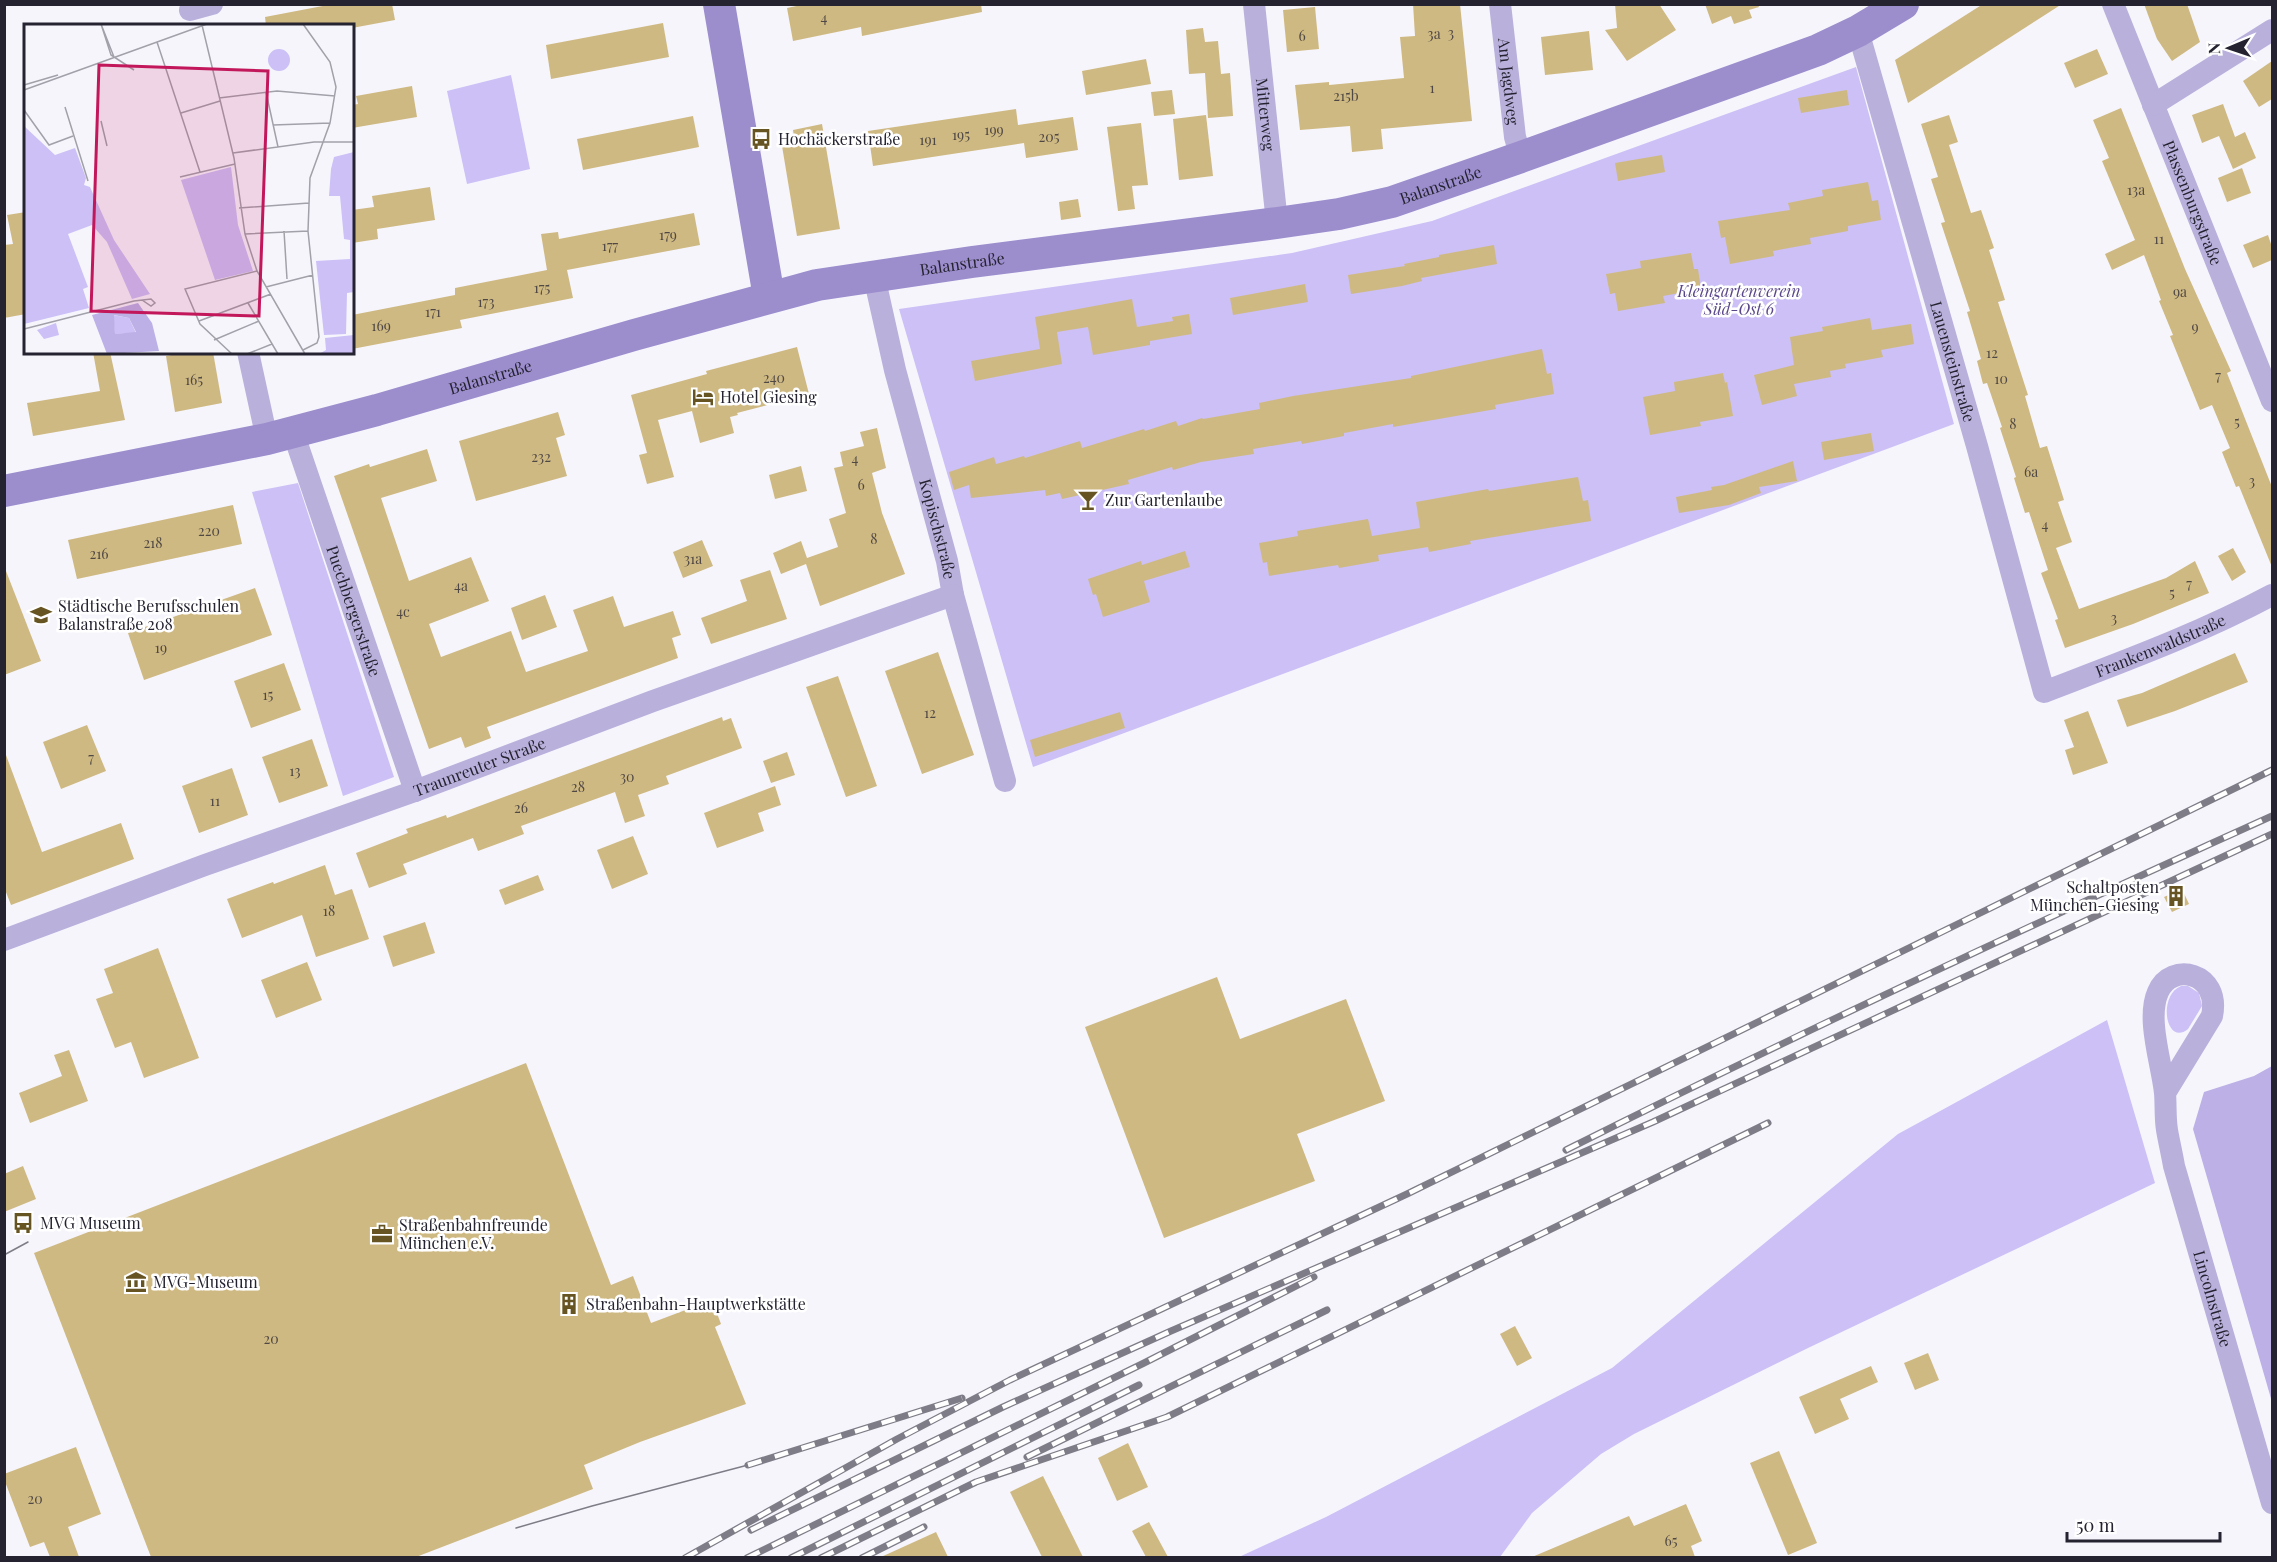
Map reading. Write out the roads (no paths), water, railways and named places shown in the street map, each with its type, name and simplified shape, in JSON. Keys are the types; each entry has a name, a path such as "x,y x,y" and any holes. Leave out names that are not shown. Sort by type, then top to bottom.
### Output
{"street":[{"path":"191,13 212,4"},
{"path":"719,4 769,297"},
{"name":"Mitterweg","path":"1254,4 1277,223"},
{"name":"Am Jagdweg","path":"1500,4 1515,137 1521,157"},
{"name":"Balanstraße","path":"4,491 280,435 817,285 1277,223 1346,213 1392,202 1818,50 1858,32 1903,4"},
{"name":"Plassenburgstraße","path":"2113,4 2272,401"},
{"path":"2153,105 2272,30"},
{"name":"Lauensteinstraße","path":"1858,32 1977,446 2044,692"},
{"name":"Kopischstraße","path":"874,276 881,314 947,561 953,595 1005,781"},
{"name":"Puechbergerstraße","path":"249,354 415,791"},
{"name":"Traunreuter Straße","path":"4,940 194,869 415,791 653,701 953,595"},
{"name":"Frankenwaldstraße","path":"2044,692 2184,638 2227,619 2272,595"},
{"name":"Lincolnstraße","path":"2165,1093 2212,1016 2214,1004 2212,993 2206,983 2197,976 2186,974 2174,976 2164,982 2158,992 2154,1009 2165,1093 2167,1128 2174,1166 2272,1503"}],"tram line":[{"path":"4,1255 28,1242"},
{"path":"516,1528 748,1465"}],"railway":[{"path":"685,1558 897,1439 1010,1380 1407,1194 2272,770"},
{"path":"1566,1150 1918,979 2272,816"},
{"path":"751,1530 1003,1407 1171,1331 1653,1122 2272,834"},
{"path":"821,1558 976,1482 1167,1417 1768,1123"},
{"path":"747,1558 1314,1277"},
{"path":"1027,1457 1327,1310"},
{"path":"791,1558 1139,1385"},
{"path":"748,1465 962,1398"},
{"path":"862,1558 924,1527"}],"place":[{"name":"Hochäckerstraße","path":"761,139"},
{"name":"Hotel Giesing","path":"703,397"},
{"name":"Zur Gartenlaube","path":"1088,500"},
{"name":"Städtische Berufsschulen Balanstraße 208","path":"41,615"},
{"name":"Schaltposten München-Giesing","path":"2176,896"},
{"name":"MVG Museum","path":"23,1223"},
{"name":"Straßenbahnfreunde München e.V.","path":"382,1234"},
{"name":"MVG-Museum","path":"136,1282"},
{"name":"Straßenbahn-Hauptwerkstätte","path":"569,1304"}],"park label":[{"name":"Kleingartenverein Süd-Ost 6","path":"1739,300"}]}
